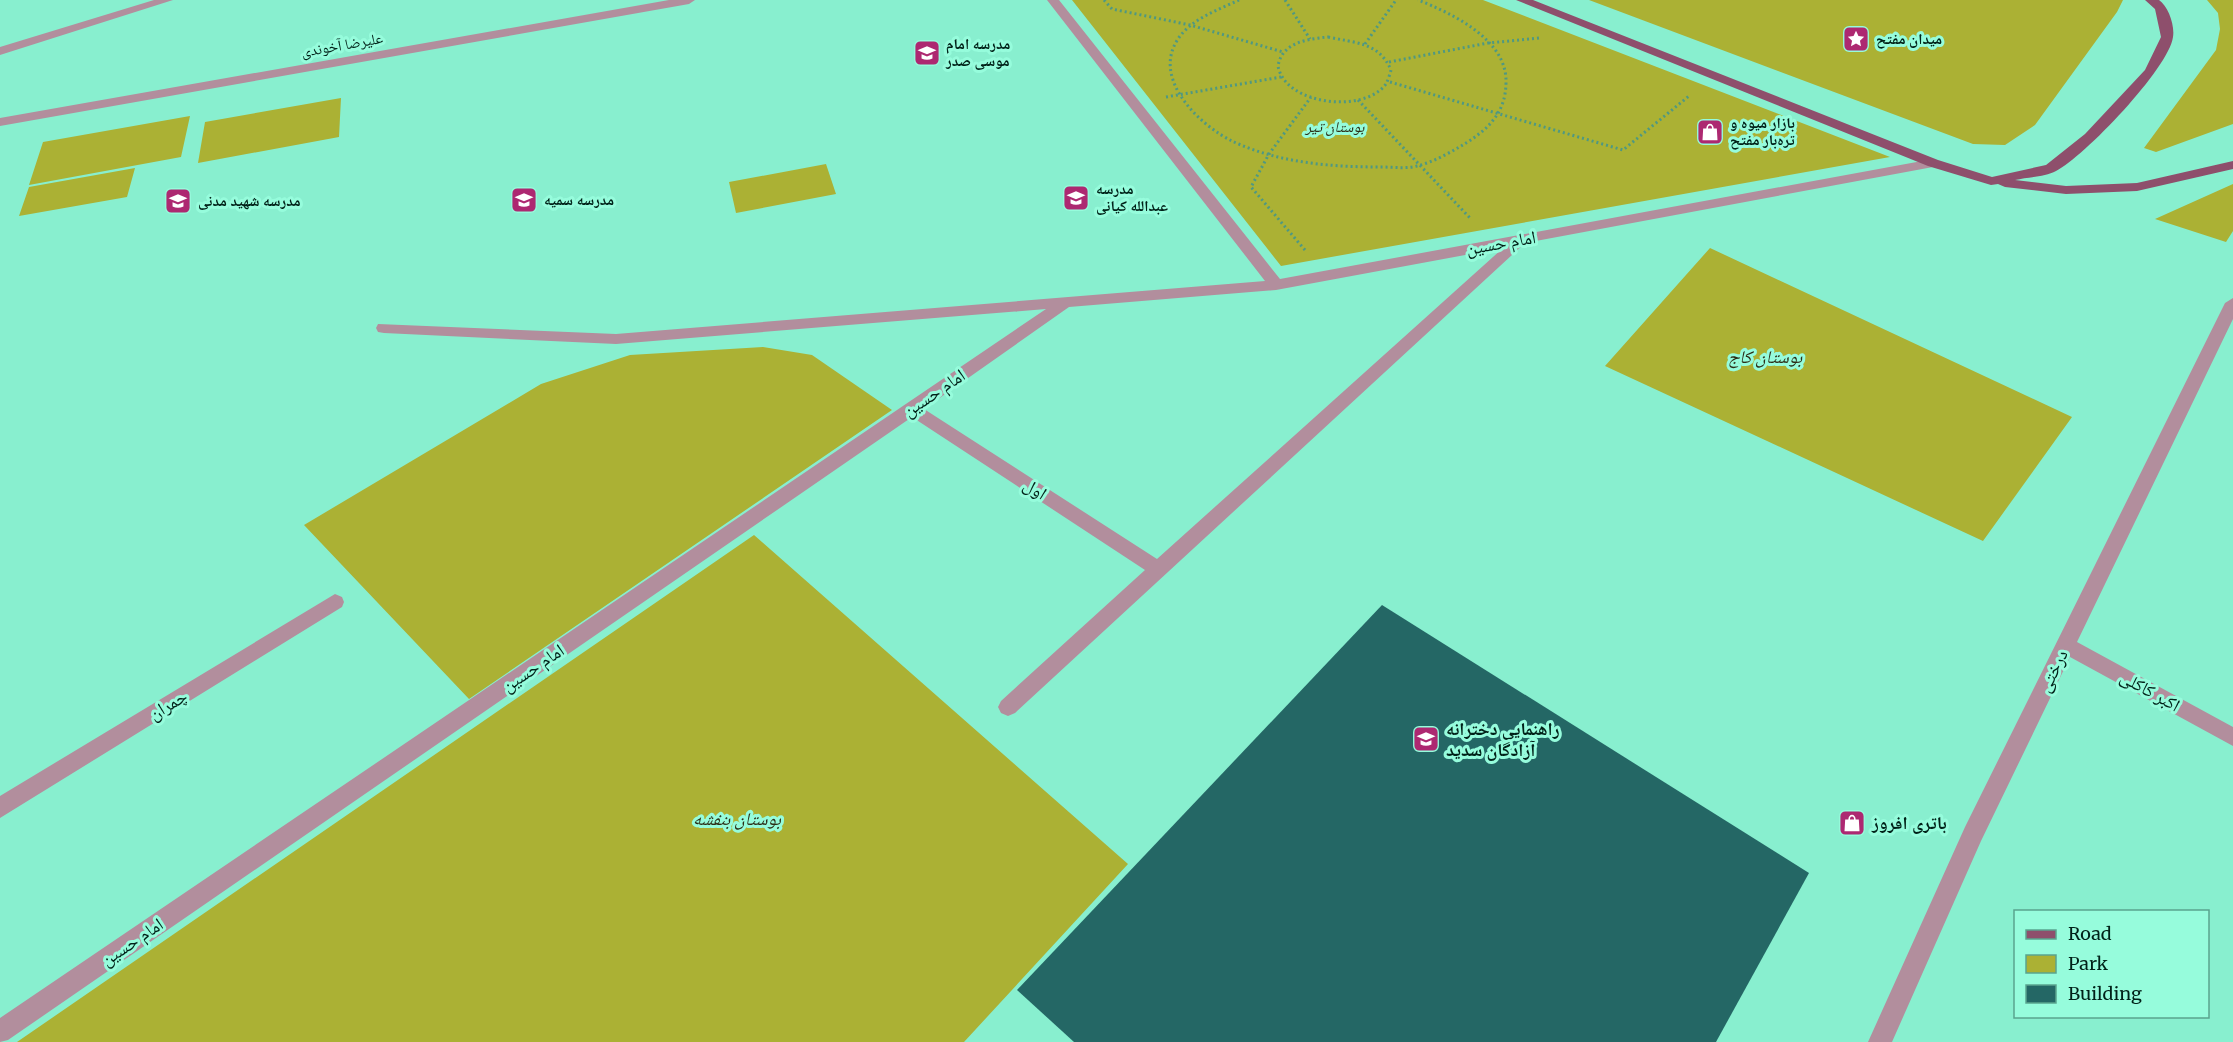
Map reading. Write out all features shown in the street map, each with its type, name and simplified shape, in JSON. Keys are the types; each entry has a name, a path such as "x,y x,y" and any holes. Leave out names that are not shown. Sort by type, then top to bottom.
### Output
{"main road":[{"path":"1522,0 1934,163 1991,181 2066,190 2137,187 2233,165"},
{"path":"1991,181 2051,168 2090,137 2128,98 2151,71 2167,37 2161,7 2151,0"}],"street":[{"path":"0,51 167,0"},
{"name":"علیرضا آخوندی","path":"0,122 689,0"},
{"path":"1053,0 1276,285"},
{"name":"امام حسین","path":"384,328 616,339 1276,285 1934,163"},
{"path":"1008,708 1521,239"},
{"name":"امام حسین","path":"0,1032 1066,303"},
{"name":"درختی","path":"1880,1042 1973,834 2233,303"},
{"name":"اول","path":"912,409 1159,570"},
{"name":"چمران","path":"0,808 335,602"},
{"name":"اکبر کاکلی","path":"2066,645 2233,736"}],"path":[{"path":"1104,0 1112,9 1190,25 1283,52"},
{"path":"1239,0 1190,25 1177,38 1169,66 1178,95 1204,123 1244,146 1296,162 1354,168 1421,165 1461,147 1496,120 1508,89 1500,57 1474,28 1433,5 1418,0"},
{"path":"1285,0 1310,39"},
{"path":"1365,44 1396,0"},
{"path":"1389,62 1488,44 1569,34 1581,24"},
{"path":"1329,37 1365,44 1380,52 1389,62 1393,72 1390,82 1380,91 1357,99 1330,100 1311,97 1295,90 1277,71 1277,61 1283,52 1294,44 1310,39 1329,37"},
{"path":"1390,82 1623,150 1712,75"},
{"path":"1133,103 1281,77"},
{"path":"1311,97 1269,154 1251,187 1327,275"},
{"path":"1357,99 1495,244"}],"green space":[{"name":"بوستان تیر","path":"1072,0 1483,0 1890,157 1281,266"},
{"name":"میدان مفتح","path":"1589,0 2123,0 2117,12 2035,125 2005,145 1973,144"},
{"path":"2207,0 2233,0 2233,124 2156,152 2144,148 2216,50 2220,29 2218,13"},
{"path":"341,98 339,137 198,163 205,122"},
{"path":"190,116 181,157 29,185 43,142"},
{"path":"826,164 836,194 736,213 729,182"},
{"path":"135,168 127,197 19,216 29,187"},
{"path":"2233,184 2233,231 2226,242 2155,219"},
{"name":"بوستان کاج","path":"1710,248 2072,417 1983,541 1605,366"},
{"path":"763,347 812,355 892,410 469,699 304,525 541,384 630,355"},
{"name":"بوستان بنفشه","path":"754,535 1128,864 964,1042 17,1042"}],"building":[{"name":"راهنمایی دخترانه آزادگان سدید","path":"1382,605 1809,873 1716,1042 1074,1042 1017,990"}],"place":[{"name":"میدان مفتح","path":"1856,39"},
{"name":"مدرسه امام موسی صدر","path":"927,53"},
{"name":"بازار میوه و تره‌بار مفتح","path":"1710,132"},
{"name":"مدرسه عبدالله کیانی","path":"1076,198"},
{"name":"مدرسه سمیه","path":"524,200"},
{"name":"مدرسه شهید مدنی","path":"178,201"},
{"name":"راهنمایی دخترانه آزادگان سدید","path":"1426,739"},
{"name":"باتری افروز","path":"1852,823"}]}
